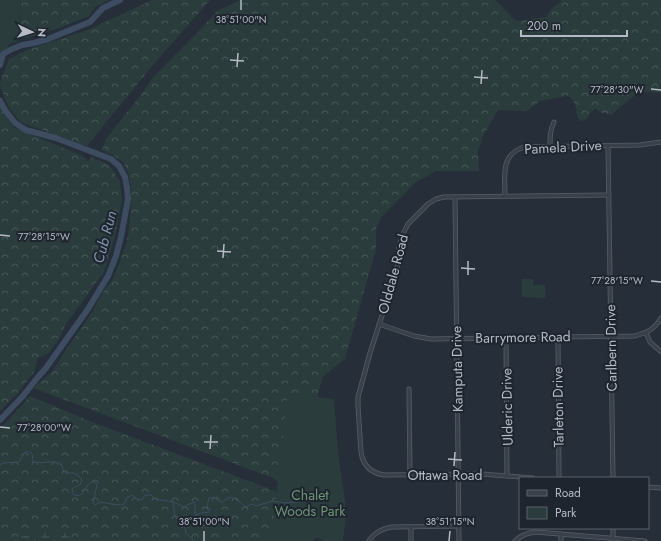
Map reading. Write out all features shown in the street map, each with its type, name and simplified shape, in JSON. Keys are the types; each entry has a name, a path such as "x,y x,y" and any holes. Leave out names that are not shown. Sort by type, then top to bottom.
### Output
{"street":[{"path":"550,146 550,132 554,122"},
{"name":"Pamela Drive","path":"505,196 506,161 510,155 518,149 524,147 550,146 640,145 661,142"},
{"name":"Carlbern Drive","path":"608,145 612,477"},
{"name":"Olddale Road","path":"363,461 361,452 358,397 370,353 397,270 400,243 405,228 411,221 431,202 441,198 609,195"},
{"name":"Kamputa Drive","path":"455,197 459,541"},
{"path":"661,318 658,323 646,333 650,342 661,352"},
{"name":"Barrymore Road","path":"380,324 420,338 634,336 646,333"},
{"name":"Tarleton Drive","path":"558,337 559,477"},
{"name":"Ulderic Drive","path":"506,338 507,476"},
{"path":"409,389 410,475"},
{"name":"Ottawa Road","path":"363,461 376,473 384,475 482,474 520,477"},
{"path":"649,487 661,488"},
{"path":"411,526 411,541"},
{"path":"369,541 376,533 385,528 411,526 458,526"},
{"path":"613,529 613,540"},
{"path":"515,541 521,536 530,532 613,540 646,541"},
{"path":"561,534 561,541"}],"green space":[{"path":"0,0 21,0 17,42 9,44 0,67"},
{"path":"21,0 109,0 95,7 89,16 62,27 26,38 18,38"},
{"path":"152,0 210,0 153,65 87,146 20,122 8,106 0,86 0,82 9,59 30,49 90,29"},
{"path":"240,0 495,0 517,21 546,17 552,8 560,3 561,0 661,0 661,93 640,91 612,114 602,113 595,109 586,119 581,121 578,118 575,103 567,96 540,101 527,111 498,110 483,136 478,151 479,171 436,171 415,183 382,216 376,229 376,249 345,359 323,377 318,393 320,408 283,484 273,478 33,388 52,372 91,314 106,287 112,281 127,241 130,221 131,187 128,172 122,161 102,150 106,139 154,76 217,11"},
{"path":"0,107 13,127 81,155 88,161 91,157 109,165 120,181 122,200 115,236 104,272 66,324 49,353 38,358 34,372 17,394 0,411"},
{"path":"522,279 533,279 533,285 545,285 545,298 522,297"},
{"name":"Chalet Woods Park","path":"288,393 334,399 338,452 346,517 343,541 324,541 316,538 312,541 271,541"},
{"path":"30,396 95,423 278,492 276,541 0,541 0,429"},
{"path":"68,529 71,541 8,541 30,534"}],"waterway":[{"name":"Cub Run","path":"0,65 3,54 12,49 48,39 90,22 103,8 120,0"},
{"name":"Cub Run","path":"0,101 15,123 26,130 56,138 111,159 119,166 125,177 128,199 121,237 116,256 108,276 88,309 46,368 23,396 0,420"},
{"path":"0,465 3,463 19,462 24,453 28,452 33,455 33,462 58,463 62,465 63,470 66,473 78,475 82,480 80,485 72,489 74,495 80,495 90,482 95,482 97,485 93,503 95,505 100,502 123,505 126,498 132,495 137,499 142,500 145,495 151,495 155,499 173,502 175,517 184,522 186,533 194,541"},
{"path":"173,502 184,507 194,502 196,515 209,512 210,509 207,507 209,498 218,497 222,502 230,497 239,501 246,507 252,504 256,506 273,501 283,503 298,502"}]}
